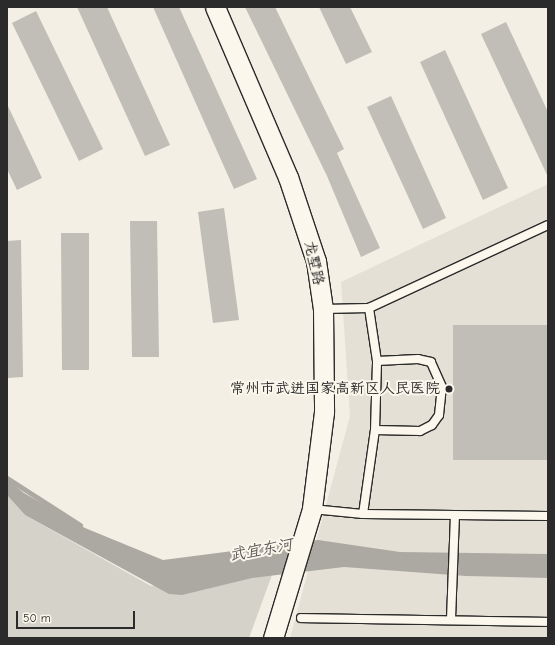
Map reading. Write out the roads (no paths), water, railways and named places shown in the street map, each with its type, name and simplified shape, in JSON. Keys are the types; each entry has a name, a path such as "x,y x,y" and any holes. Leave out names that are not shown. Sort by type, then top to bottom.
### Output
{"street":[{"name":"龙墅路","path":"215,7 288,176 316,261 323,309 324,412 312,509 306,536 273,638"}],"lane":[{"path":"323,309 370,308 548,225"},
{"path":"363,514 375,430 377,361 370,308"},
{"path":"375,430 420,431 432,425 439,415 442,387 431,362 418,359 377,361"},
{"path":"312,509 363,514 548,516"},
{"path":"452,619 455,516"},
{"path":"301,618 452,619 548,622"}],"water":[{"path":"7,479 24,493 85,528 163,560 318,540 400,552 548,554 548,578 466,576 344,567 252,578 182,595 169,594 25,515 7,495"}],"waterway":[{"name":"武宜东河","path":"7,478 80,525"}],"place":[{"name":"常州市武进国家高新区人民医院","path":"449,389"}]}
